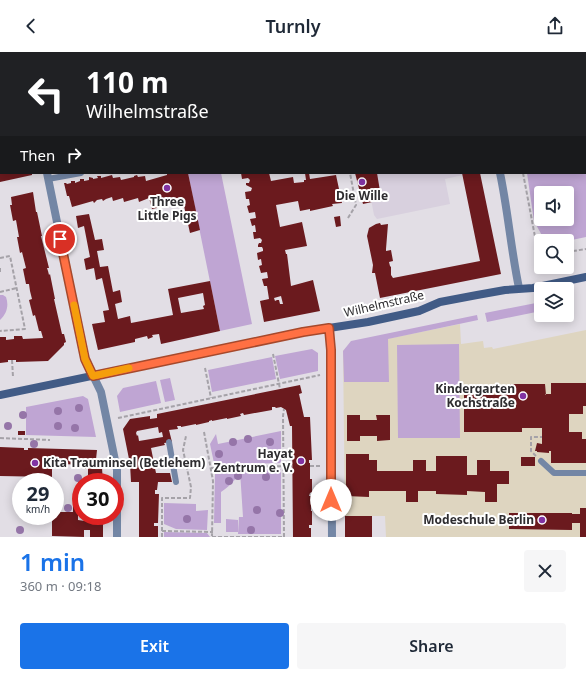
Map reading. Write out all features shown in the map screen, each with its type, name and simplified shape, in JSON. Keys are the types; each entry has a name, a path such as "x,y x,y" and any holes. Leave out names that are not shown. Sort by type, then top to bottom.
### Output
{"main road":[{"name":"Wilhelmstraße","path":"0,395 303,332 368,322 419,311 447,301 519,288 533,288 586,277"}],"street":[{"path":"500,174 508,215 513,262 519,288"},
{"path":"48,176 85,359 100,392 117,470 117,537"},
{"path":"329,328 331,350 332,537"}],"lane":[{"path":"48,176 71,174"},
{"path":"169,442 176,482"},
{"path":"541,461 554,473 586,473"}],"path":[{"path":"348,218 356,205 350,174"},
{"path":"523,174 534,234"},
{"path":"574,251 586,249"},
{"path":"0,258 10,256 25,329 0,331"},
{"path":"0,268 0,274"},
{"path":"0,292 17,288"},
{"path":"273,354 280,389"},
{"path":"12,360 13,377"},
{"path":"205,368 211,398"},
{"path":"118,418 320,375"},
{"path":"204,432 213,481 212,537 284,537 284,409"},
{"path":"541,461 531,451 531,437 542,437"},
{"path":"0,438 50,440"},
{"path":"211,468 292,466"},
{"path":"310,466 320,466"},
{"path":"162,531 213,532"}],"shaded area":[{"path":"188,174 221,174 252,324 220,331"},
{"path":"366,174 468,174 445,179 450,204 377,219 374,215"},
{"path":"527,174 586,174 586,237 574,240 574,234 541,234 537,226 574,226 574,186 534,186 534,221"},
{"path":"0,295 6,297 7,309 0,320"},
{"path":"534,303 534,312 487,322 485,313"},
{"path":"477,315 478,320 388,339 389,382 344,382 343,351 351,341"},
{"path":"460,324 461,344 483,341 484,348 492,347 493,349 586,330 586,537 386,537 385,516 345,516 343,351 347,347"},
{"path":"459,344 460,438 398,438 397,345"},
{"path":"312,349 318,353 318,371 280,379 275,356"},
{"path":"272,357 276,379 212,392 208,370"},
{"path":"170,378 175,400 165,402 160,380"},
{"path":"156,381 161,403 120,412 117,396 123,388"},
{"path":"83,396 88,399 96,437 26,435 26,407"},
{"path":"281,431 281,463 216,465 214,463 210,444 216,434 218,444"},
{"path":"281,469 281,534 238,534 239,517 243,517 240,471 232,483 221,492 221,523 214,523 215,473 217,471"},
{"path":"164,503 196,504 196,511 208,510 207,530 176,529 164,524"},
{"path":"226,519 238,520 238,532 226,532"},
{"path":"164,532 207,533 210,537 164,537"}],"building":[{"path":"0,174 32,174 32,175 0,182"},
{"path":"188,174 200,230 190,233 182,197 163,201 161,207 152,209 149,198 139,202 138,198 124,202 123,198 113,201 112,197 103,201 102,199 97,200 94,203 93,201 72,207 69,196 67,196 64,183 67,184 71,183 71,181 75,181 75,183 80,181 80,179 84,179 84,181 89,180 89,177 93,179 98,178 97,176 101,176 101,178 112,175 113,178 120,177 121,180 137,175 138,177 145,176 146,181 167,175"},
{"path":"241,174 269,174 271,181 293,177 294,183 304,182 304,180 306,180 305,174 309,174 310,179 336,175 342,203 332,204 333,206 310,211 310,209 300,211 298,201 276,205 280,227 302,222 307,246 285,250 287,254 291,286 313,280 320,311 264,322 260,301 269,299 267,286 264,286 262,279 268,278 267,272 261,273 259,266 262,265 261,259 258,260 257,253 263,251 262,247 258,247 262,240 260,238 254,239 253,232 256,232 255,225 252,226 250,219 256,218 255,212 249,213 247,206 250,205 249,199 246,199 245,192 251,191 252,188 246,185 246,183 249,183 250,180 248,178 242,179","holes":["281,296 283,304 280,304 279,300 275,301 274,298"]},
{"path":"355,174 377,174 380,191 370,194 372,202 363,204"},
{"path":"462,174 480,174 501,274 380,298 375,273 372,273 373,265 367,236 369,228 380,223 381,225 388,224 386,251 391,250 393,261 389,262 391,267 391,275 393,278 480,261"},
{"path":"33,192 41,236 49,268 47,268 49,275 50,274 62,334 64,334 66,342 48,361 16,362 16,360 8,360 8,362 0,363 0,337 6,337 6,340 14,339 14,336 22,336 23,339 43,338 41,331 39,331 35,315 33,316 29,300 32,299 29,284 26,284 23,269 26,268 22,252 20,253 16,220 13,221 10,205 12,205 11,197"},
{"path":"89,214 95,240 102,239 104,250 97,251 100,267 108,266 113,292 120,290 122,302 115,304 118,319 130,316 131,323 173,315 168,289 210,281 220,331 161,344 159,334 152,335 153,337 148,339 147,336 135,339 135,342 98,350 92,324 105,322 103,311 109,310 102,278 96,280 94,268 86,270 84,259 90,257 84,226 78,228 76,216","holes":["203,293 205,305 203,306 204,309 181,313 178,298"]},
{"path":"340,216 341,226 336,227 334,217"},
{"path":"551,383 586,383 586,406 583,406 583,414 569,414 569,432 582,432 582,439 586,439 586,463 551,463 551,451 549,451 549,453 535,451 537,443 542,444 542,428 522,428 522,432 464,432 464,395 466,394 504,395 504,393 510,395 510,384 545,384 546,394 551,394"},
{"name":"Hayat Zentrum e. V.","path":"300,385 302,393 299,394 304,417 310,417 312,460 309,460 309,463 310,479 312,479 312,492 309,496 311,496 312,525 309,525 309,528 311,528 311,537 293,537 292,426 290,426 286,410 281,407 272,407 272,410 244,415 243,413 240,414 241,416 212,420 196,425 181,427 177,426 178,429 169,430 172,442 164,443 165,445 151,448 156,473 170,473 172,482 158,482 157,490 155,490 155,494 159,494 158,523 154,523 154,526 158,526 158,537 139,537 139,482 131,482 130,464 123,429 130,419 150,416 150,419 157,418 157,414","holes":["158,427 159,433 162,432 163,437 139,441 136,433 137,431"]},
{"path":"347,415 360,415 360,420 377,420 376,415 390,415 390,440 377,441 377,436 360,436 360,441 347,441"},
{"path":"18,431 25,431 25,435 18,435"},
{"path":"0,447 24,448 24,450 28,450 28,448 97,450 95,469 102,468 102,473 88,473 88,469 85,469 85,465 62,464 62,466 52,465 52,473 12,473 12,476 0,476"},
{"path":"346,454 369,454 369,460 377,460 377,471 413,471 413,460 426,460 426,471 436,471 436,456 467,456 467,475 477,475 477,460 490,460 490,471 509,471 509,484 497,484 497,502 485,502 485,492 467,491 467,495 436,494 436,491 418,491 418,502 406,502 406,491 369,491 369,497 346,496"},
{"path":"521,457 535,457 535,466 521,466"},
{"path":"580,508 586,508 586,537 580,537 580,523 572,523 572,530 509,529 509,513 580,514"},
{"path":"64,512 72,512 72,525 103,525 103,537 90,537 90,530 84,530 84,537 52,536 52,525 64,525"},
{"path":"345,516 372,516 372,537 345,537"}],"slow traffic":[{"path":"74,305 85,359 93,376 129,368"}],"place":[{"name":"Die Wille","path":"362,182"},
{"name":"Three Little Pigs","path":"167,188"},
{"name":"Kindergarten Kochstraße","path":"523,396"},
{"name":"Hayat Zentrum e. V.","path":"301,461"},
{"name":"Kita Trauminsel (Betlehem)","path":"35,463"},
{"name":"Modeschule Berlin","path":"542,520"}],"route":[{"path":"60,239 85,359 93,376 303,332 329,328 331,350 331,500"}]}
